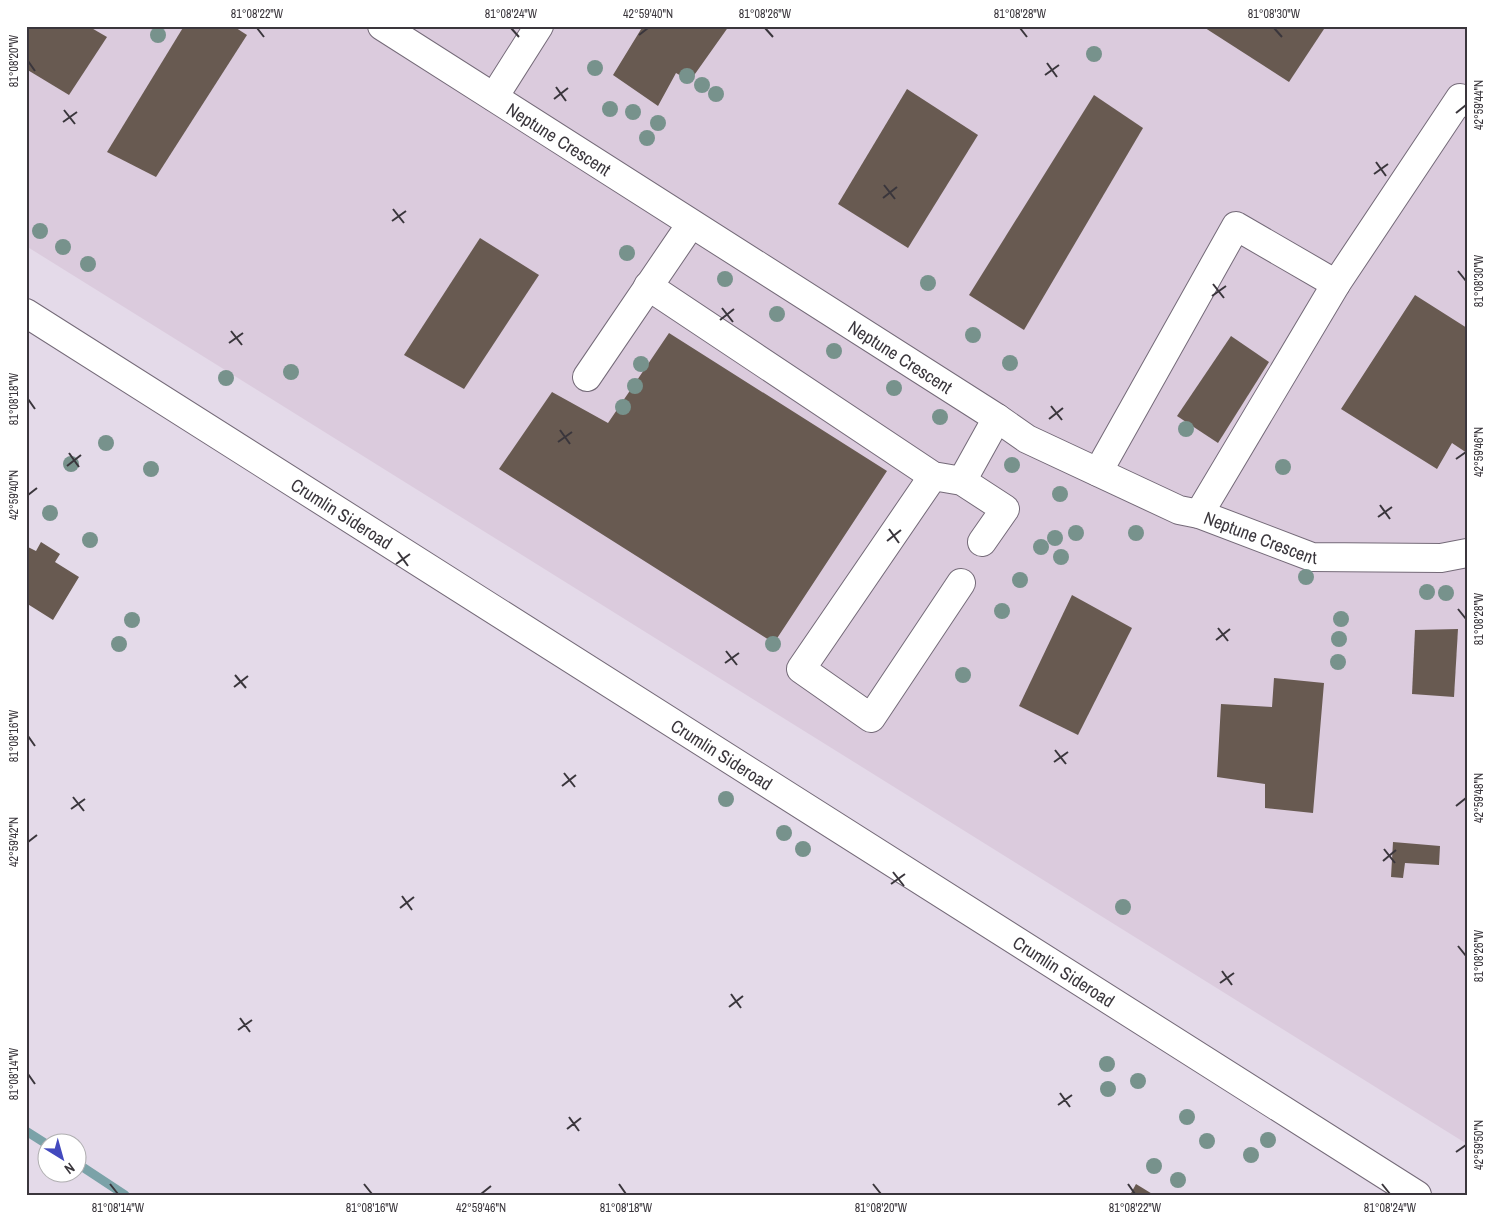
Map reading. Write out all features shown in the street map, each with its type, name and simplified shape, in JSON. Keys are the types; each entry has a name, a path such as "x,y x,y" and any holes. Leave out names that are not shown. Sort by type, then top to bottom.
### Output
{"street":[{"name":"Neptune Crescent","path":"382,26 997,418 1027,439 1179,510 1199,514 1312,557 1440,558 1467,553"},
{"path":"494,97 538,26"},
{"path":"1199,514 1336,284 1460,98 1467,103"},
{"path":"587,377 691,224"},
{"path":"1098,472 1236,226 1336,284"},
{"path":"648,286 933,476 962,481 1005,509 982,542"},
{"name":"Crumlin Sideroad","path":"26,314 1417,1195"},
{"path":"962,481 997,418"},
{"path":"933,476 801,669 871,718 961,583"}],"shaded area":[{"path":"26,26 1467,26 1467,1144 26,246"}],"building":[{"path":"26,26 88,26 107,37 69,95 26,69"},
{"path":"184,26 233,26 247,35 156,177 107,152"},
{"path":"643,26 729,26 690,81 676,73 658,106 613,75"},
{"path":"1202,26 1326,26 1289,82"},
{"path":"907,89 978,135 908,248 838,204"},
{"path":"1094,95 1143,128 1024,330 969,295"},
{"path":"480,238 539,275 464,389 404,355"},
{"path":"1415,295 1467,328 1467,453 1452,443 1437,469 1341,409"},
{"path":"669,333 887,471 774,643 499,469 552,392 608,423"},
{"path":"1231,336 1269,362 1218,443 1177,416"},
{"path":"41,542 60,554 55,562 79,577 53,620 26,603 26,546 36,551"},
{"path":"1072,595 1132,628 1078,735 1019,706"},
{"path":"1458,629 1454,697 1412,694 1415,630"},
{"path":"1274,678 1324,683 1313,813 1265,808 1265,784 1217,777 1221,704 1272,707"},
{"path":"1393,842 1440,846 1439,865 1405,863 1403,878 1391,877"},
{"path":"1136,1184 1154,1195 1130,1195"}],"waterway":[{"path":"26,1131 38,1139"},
{"path":"88,1171 125,1195"}]}
